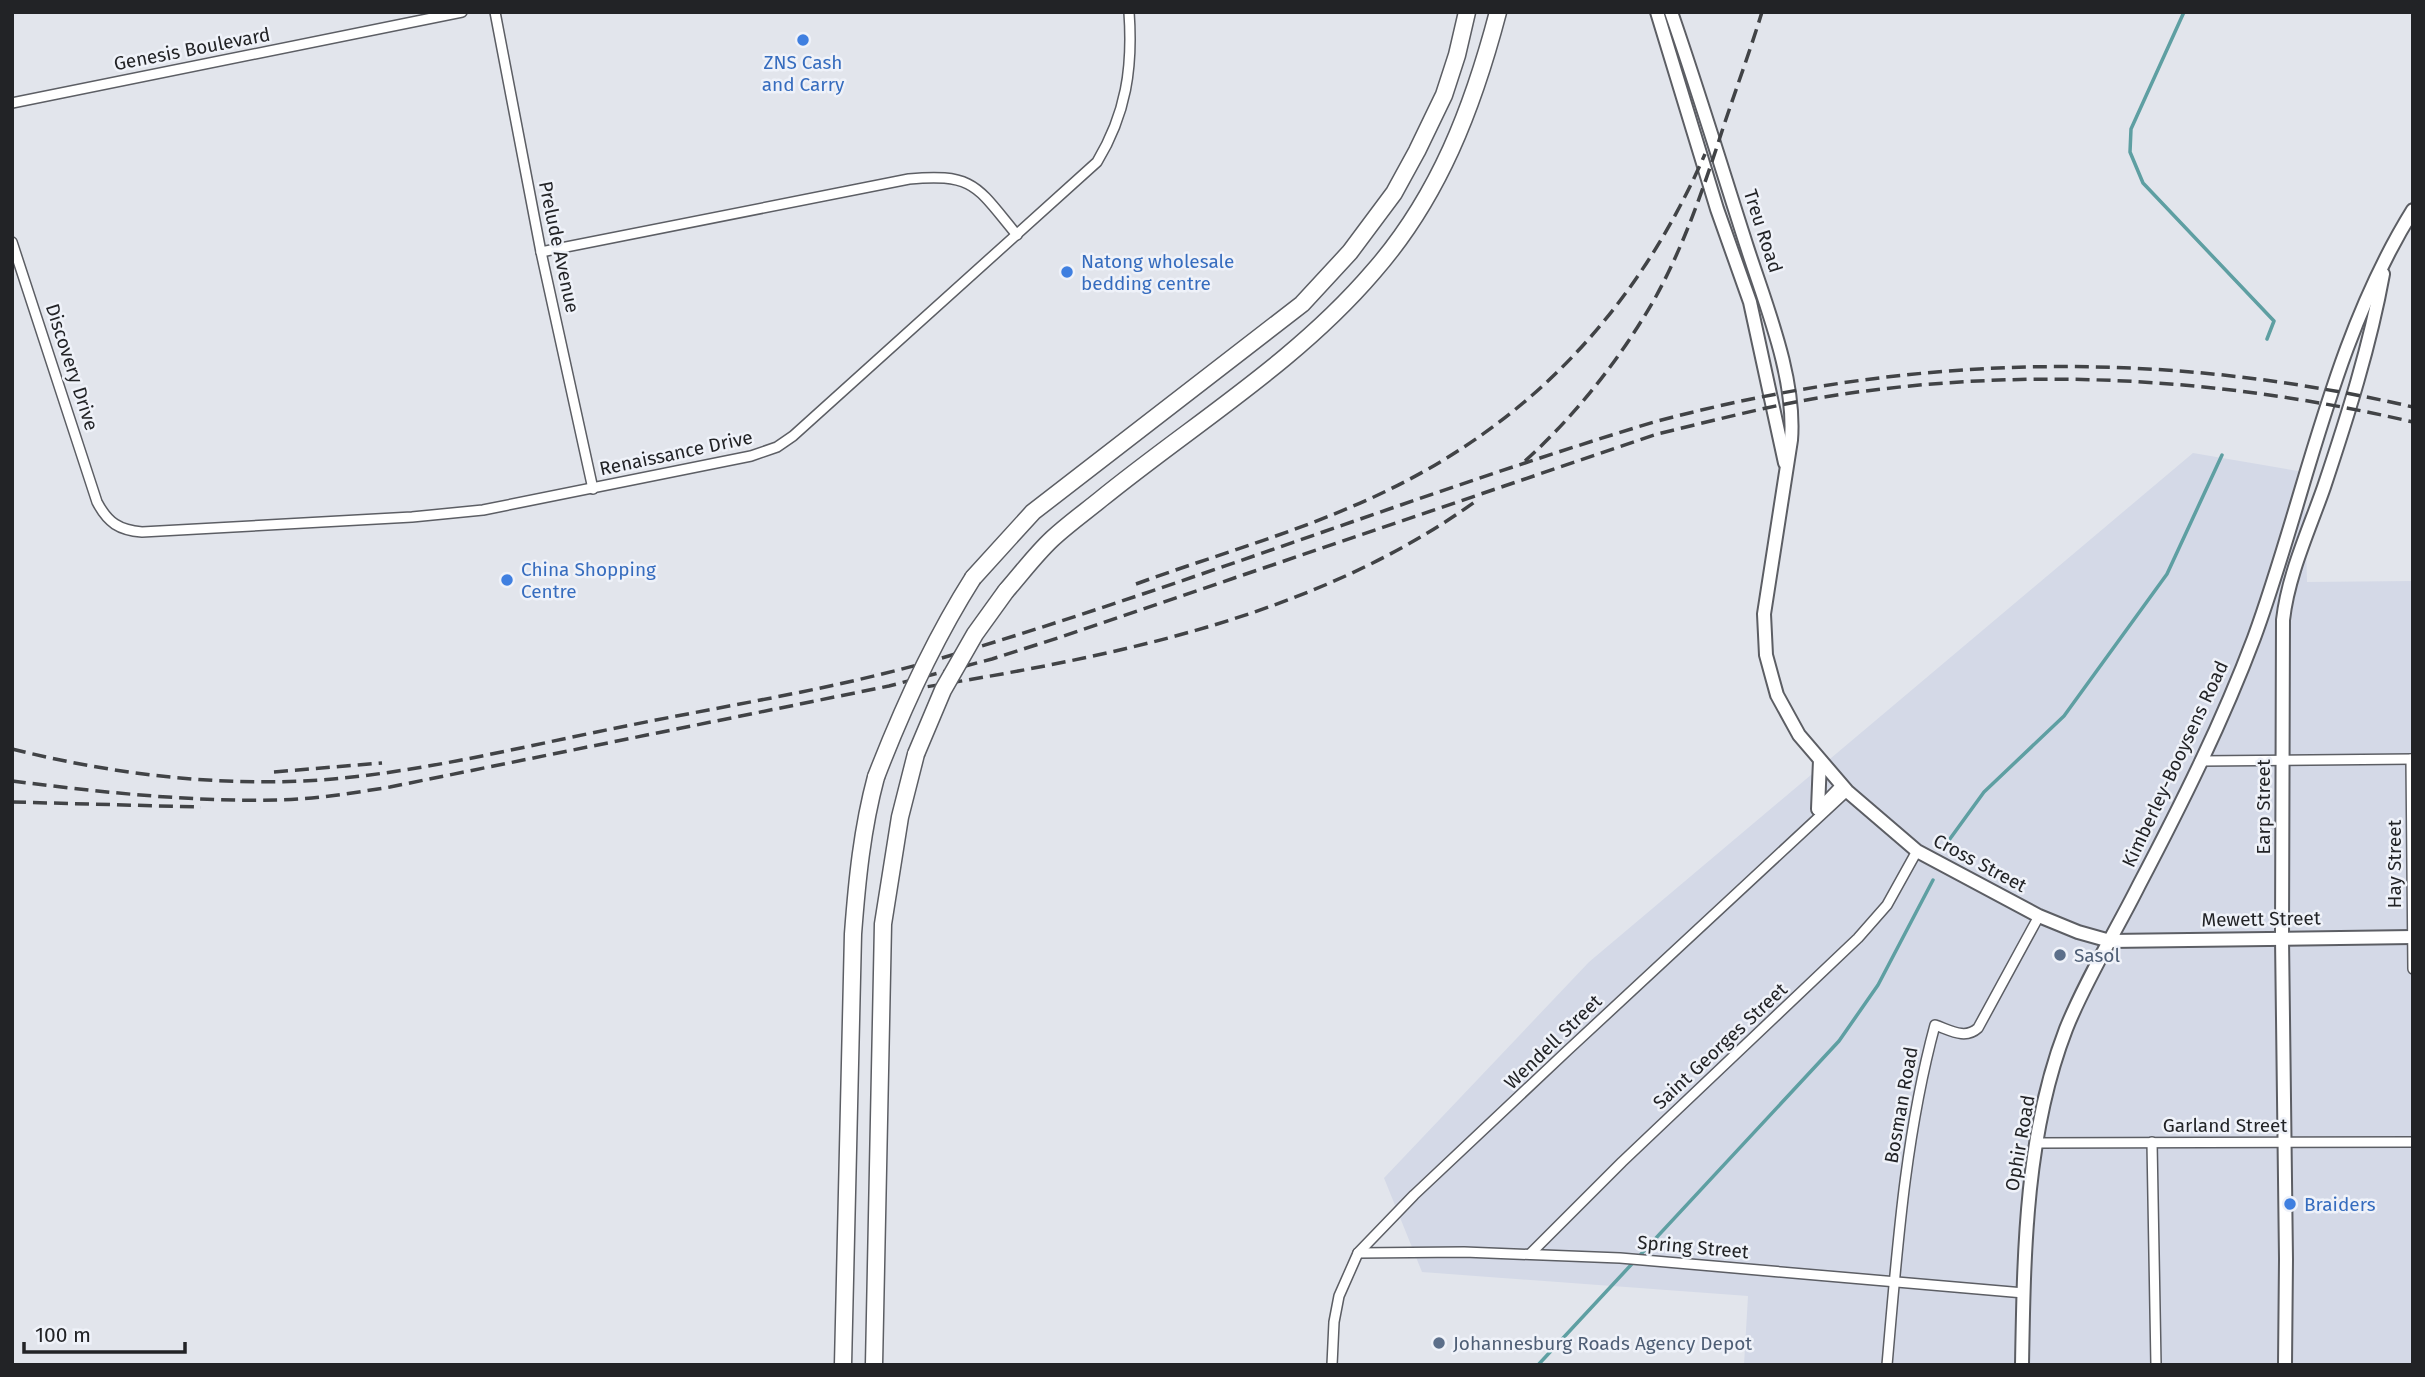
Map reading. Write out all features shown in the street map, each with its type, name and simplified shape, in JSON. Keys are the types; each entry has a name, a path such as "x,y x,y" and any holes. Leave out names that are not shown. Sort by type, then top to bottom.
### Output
{"highway":[{"path":"843,1365 853,934 859,866 876,777 902,709 931,649 973,578 1033,512 1302,304 1350,252 1394,193 1417,151 1444,95 1468,12"},
{"path":"874,1365 883,925 900,817 916,754 943,690 975,634 1006,591 1051,539 1316,331 1374,272 1423,204 1456,142 1482,74 1499,12"}],"street":[{"name":"Genesis Boulevard","path":"12,103 462,12"},
{"name":"Prelude Avenue","path":"495,12 541,252 593,489"},
{"name":"Renaissance Drive","path":"97,502 111,523 126,530 142,532 447,514 483,510 593,489 751,456 776,447 793,436 1097,162 1112,137 1122,109 1131,46 1129,12"},
{"name":"Treu Road","path":"1657,12 1717,209 1750,302 1786,466"},
{"name":"Treu Road","path":"1671,12 1706,114 1782,363 1793,425 1764,614 1766,655 1777,695 1786,714 1799,735 1844,788"},
{"path":"541,252 909,179 940,176 961,180 980,190 1017,235"},
{"name":"Earp Street","path":"2268,596 2361,308 2413,210"},
{"name":"Discovery Drive","path":"12,242 97,502"},
{"name":"Earp Street","path":"2286,1365 2282,938 2284,606 2364,357 2384,264"},
{"path":"2268,596 2286,582 2300,556"},
{"name":"Kimberley-Booysens Road","path":"2110,941 2200,761 2254,637 2268,596"},
{"path":"2254,637 2272,633 2282,638"},
{"path":"2200,761 2412,759"},
{"name":"Hay Street","path":"2412,759 2413,969"},
{"path":"1818,809 1820,760"},
{"name":"Wendell Street","path":"1773,858 1818,809 1844,788"},
{"name":"Wendell Street","path":"1358,1253 1414,1195 1844,788"},
{"name":"Cross Street","path":"1844,788 1923,855 2039,916 2078,932 2110,941"},
{"name":"Saint Georges Street","path":"1530,1254 1622,1162 1858,938 1887,905 1923,855"},
{"name":"Bosman Road","path":"1887,1365 1893,1282 1913,1119 1935,1025 1962,1034 1969,1034 1978,1028 2039,916"},
{"name":"Mewett Street","path":"2110,941 2412,937"},
{"name":"Ophir Road","path":"2022,1365 2026,1235 2037,1143 2049,1086 2067,1028 2110,941"},
{"path":"2152,1142 2156,1365"},
{"name":"Garland Street","path":"2037,1143 2413,1142"},
{"path":"1332,1365 1334,1322 1339,1296 1358,1253"},
{"name":"Spring Street","path":"1358,1253 1530,1254 1620,1258 2024,1293"}],"shaded area":[{"path":"2193,453 2304,472 2307,582 2413,581 2413,1365 1744,1365 1748,1296 1422,1272 1384,1178 1589,962"}],"waterway":[{"path":"2184,12 2131,129 2130,152 2143,183 2274,321 2267,339"},
{"path":"1944,847 1984,792 2064,716 2167,574 2222,455"},
{"path":"1538,1365 1839,1041 1878,985 1933,880"}],"railway":[{"path":"1525,461 1562,425 1596,385 1627,344 1654,300 1693,216 1762,12"},
{"path":"1136,584 1271,538 1351,507 1411,479 1466,446 1517,408 1563,366 1605,320 1643,269 1676,214 1705,154"},
{"path":"12,749 131,772 252,782 370,775 481,756 820,688 935,660 1116,603 1474,480 1654,422 1749,399 1844,383 1938,372 2033,367 2127,368 2222,375 2317,388 2413,407"},
{"path":"12,781 179,798 245,800 320,797 390,787 889,686 992,659 1061,637 1657,434 1812,399 1887,388 1963,382 2114,380 2264,394 2413,422"},
{"path":"907,690 1130,648 1275,605 1345,576 1412,542 1476,501"},
{"path":"274,772 382,763"},
{"path":"12,802 201,807"}],"place":[{"name":"ZNS Cash and Carry","path":"803,40"},
{"name":"Natong wholesale bedding centre","path":"1067,272"},
{"name":"China Shopping Centre","path":"507,580"},
{"name":"Sasol","path":"2060,955"},
{"name":"Braiders","path":"2290,1204"},
{"name":"Johannesburg Roads Agency Depot","path":"1439,1343"}]}
